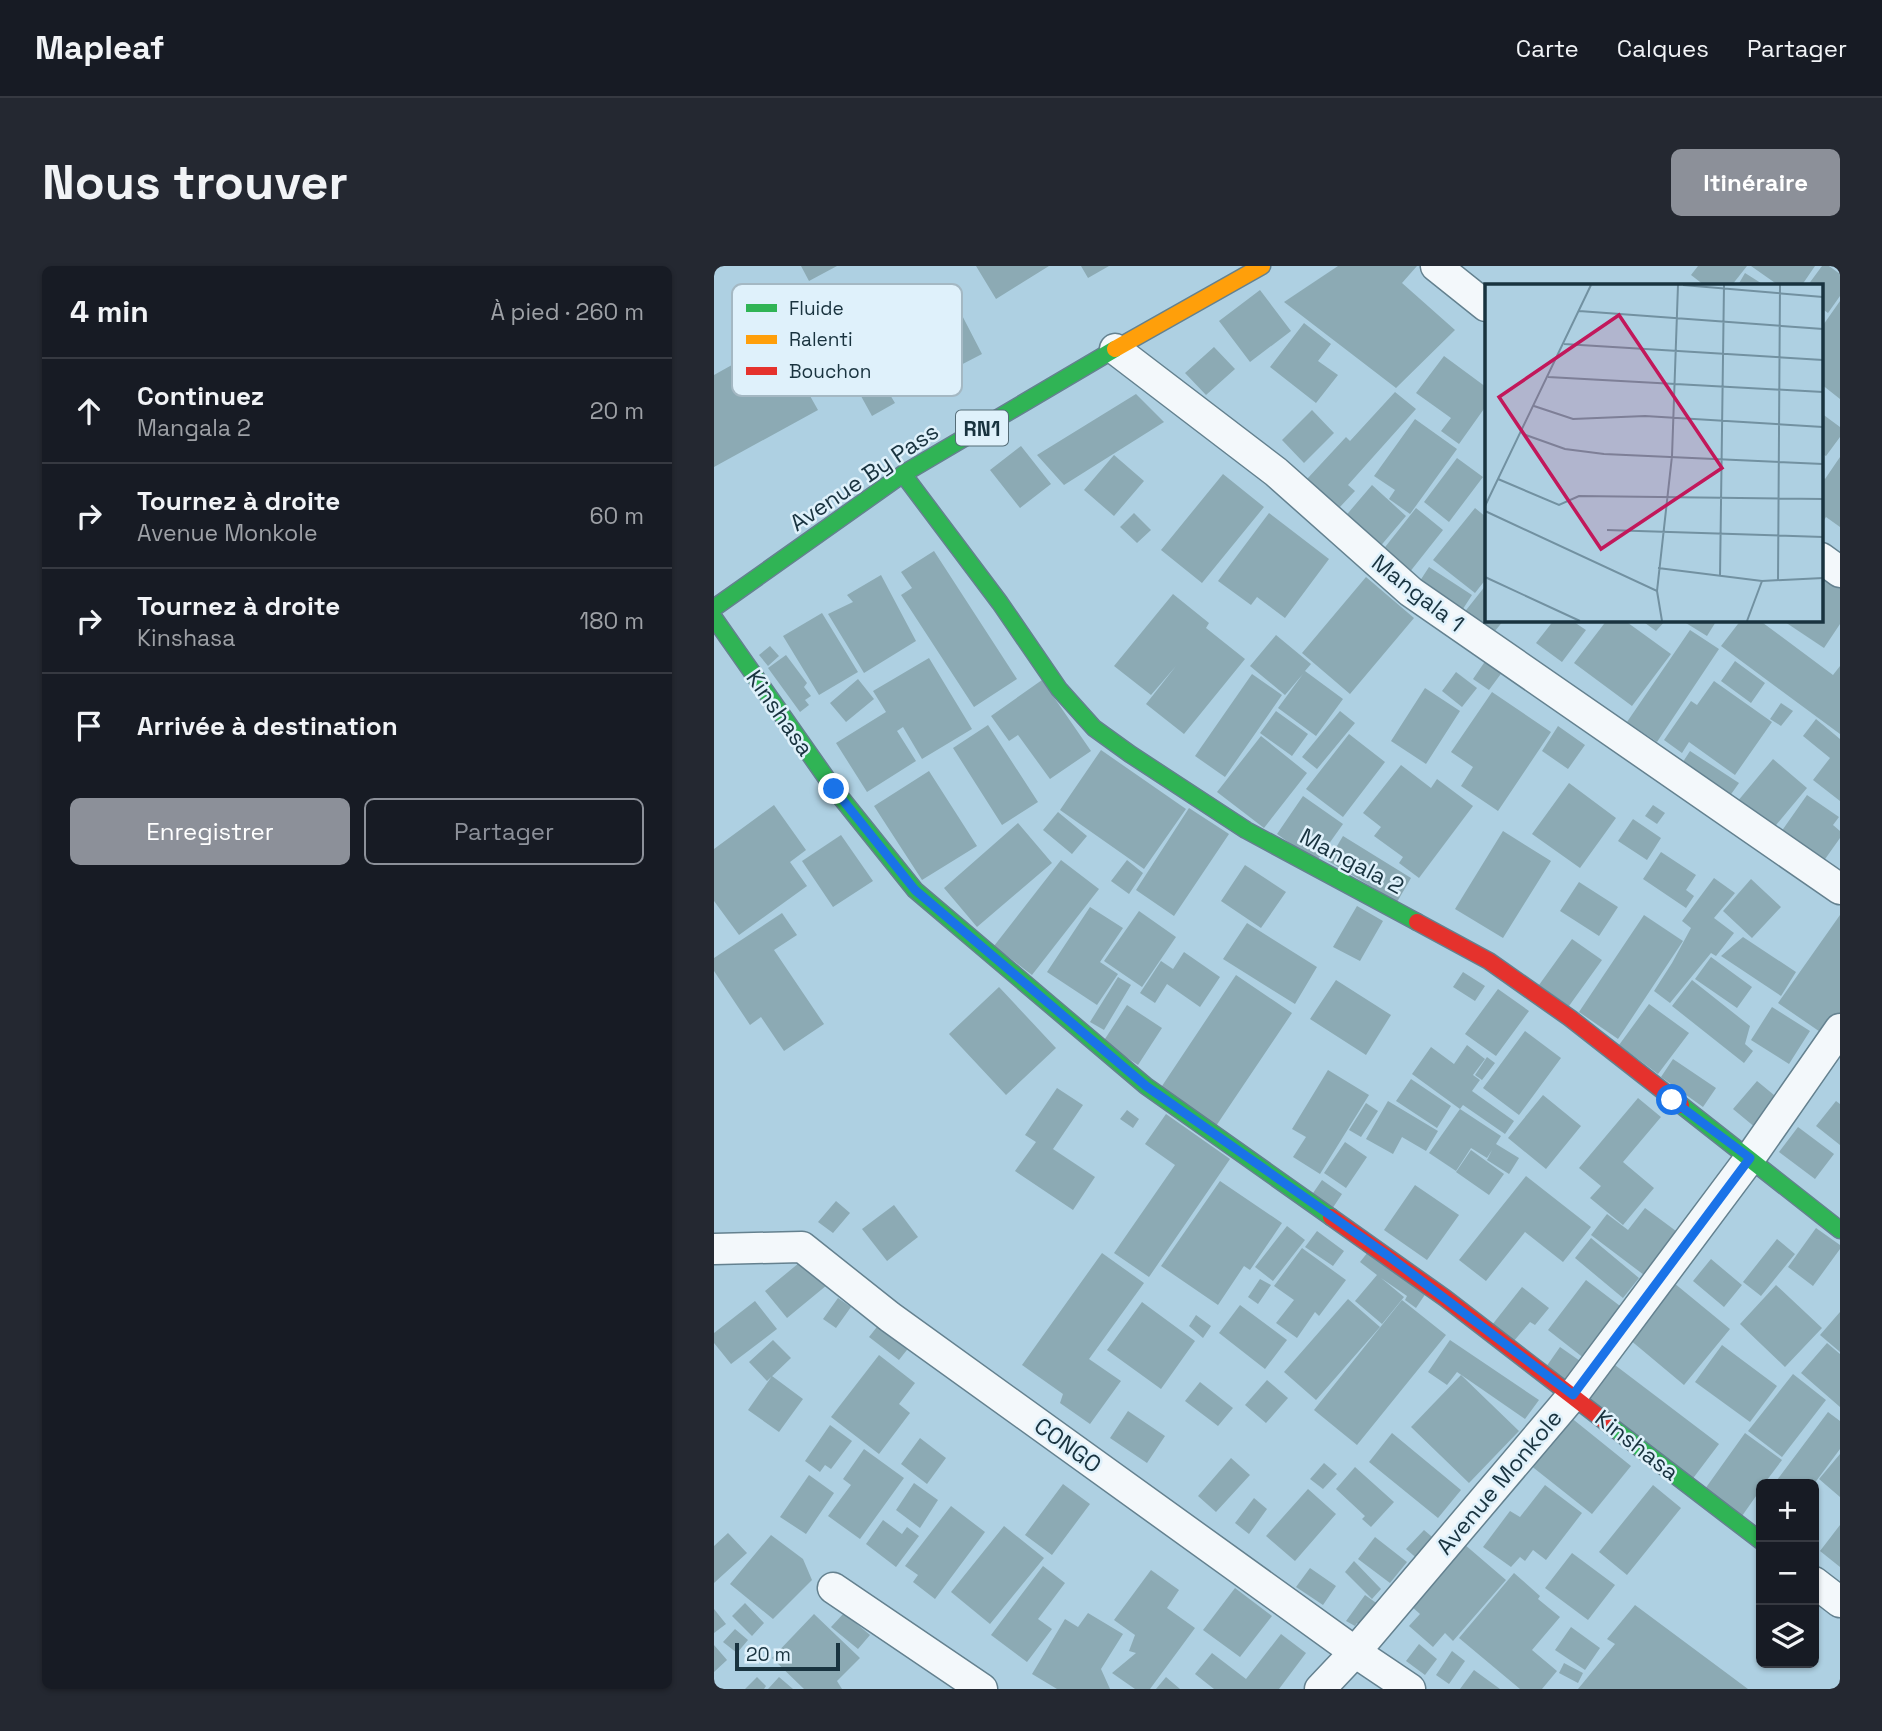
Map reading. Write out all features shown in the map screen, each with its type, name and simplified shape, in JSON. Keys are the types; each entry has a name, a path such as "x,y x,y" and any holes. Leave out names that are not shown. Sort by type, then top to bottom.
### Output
{"main road":[{"name":"Avenue By Pass","path":"714,608 903,474 1262,266"},
{"name":"Mangala 2","path":"903,474 1000,603 1059,689 1094,728 1246,830 1489,961 1570,1018 1840,1230"},
{"name":"Kinshasa","path":"714,618 834,789 915,890 1146,1086 1387,1255 1756,1537"}],"street":[{"path":"1436,266 1485,305"},
{"name":"Mangala 1","path":"1115,349 1276,472 1411,592 1840,889"},
{"path":"1822,559 1840,572"},
{"name":"Avenue Monkole","path":"1320,1689 1356,1652 1573,1395 1750,1158 1840,1029"},
{"name":"CONGO","path":"714,1249 802,1247 890,1317 1410,1689"},
{"path":"1819,1586 1840,1602"},
{"path":"833,1588 982,1689"}],"building":[{"path":"801,266 837,266 809,281"},
{"path":"976,266 1049,266 996,299"},
{"path":"1081,266 1109,266 1088,278"},
{"path":"1338,266 1417,266 1402,283 1455,330 1396,388 1284,302"},
{"path":"1698,266 1747,266 1733,284 1703,284 1691,275"},
{"path":"1751,266 1815,266 1803,284 1777,284"},
{"path":"1822,266 1829,266 1840,274 1840,296 1828,313 1822,309 1822,284 1809,284"},
{"path":"1745,273 1762,284 1739,284"},
{"path":"1260,290 1291,331 1250,362 1219,321"},
{"path":"1840,301 1840,399 1822,385 1822,327"},
{"path":"962,315 982,354 962,364"},
{"path":"1304,323 1331,344 1318,361 1338,375 1316,403 1270,367"},
{"path":"1214,347 1235,369 1206,395 1185,373"},
{"path":"1444,356 1485,386 1485,407 1459,444 1441,431 1451,418 1416,393"},
{"path":"732,365 732,396 810,396 818,410 714,467 714,375"},
{"path":"1395,392 1416,409 1348,485 1355,491 1339,508 1307,479 1346,437 1350,441"},
{"path":"1136,394 1164,422 1064,485 1037,455"},
{"path":"861,396 891,396 895,403 872,416"},
{"path":"1312,410 1334,433 1304,463 1282,440"},
{"path":"1822,414 1840,427 1840,437 1826,456 1822,454"},
{"path":"1415,419 1457,449 1410,514 1389,499 1395,490 1374,476"},
{"path":"1021,446 1051,484 1020,508 990,470"},
{"path":"1114,455 1144,481 1114,516 1084,490"},
{"path":"1840,457 1840,527 1826,517 1822,523 1822,477 1825,479"},
{"path":"1457,458 1483,477 1449,522 1424,502"},
{"path":"1223,474 1264,507 1202,583 1161,550"},
{"path":"1372,485 1406,516 1378,549 1343,519"},
{"path":"1416,508 1443,530 1409,573 1382,551"},
{"path":"1475,508 1485,516 1485,580 1475,593 1433,560"},
{"path":"1134,513 1151,530 1137,543 1120,527"},
{"path":"1269,513 1329,559 1285,618 1257,597 1251,605 1218,581"},
{"path":"934,551 1017,679 974,707 901,595 912,588 901,572"},
{"path":"1429,567 1472,595 1459,615 1416,587"},
{"path":"1822,574 1840,586 1840,624 1824,648 1784,621 1822,621"},
{"path":"881,575 916,641 864,673 828,614 853,602 847,595"},
{"path":"1366,577 1414,618 1350,694 1302,653"},
{"path":"1485,586 1485,621 1503,621 1490,637 1463,614"},
{"path":"1173,594 1209,623 1206,628 1245,659 1184,734 1146,704 1176,666 1151,695 1114,666"},
{"path":"822,613 858,672 819,695 783,636"},
{"path":"1553,621 1572,621 1586,630 1562,662 1536,643"},
{"path":"1606,621 1625,621 1671,654 1632,706 1574,663"},
{"path":"1642,621 1665,621 1656,631"},
{"path":"1683,621 1716,621 1707,636"},
{"path":"1740,621 1760,621 1833,675 1840,666 1840,734 1721,646"},
{"path":"1690,630 1719,649 1657,742 1627,722"},
{"path":"1276,635 1311,664 1305,671 1343,699 1316,736 1278,708 1303,674 1285,695 1250,666"},
{"path":"770,646 779,656 768,666 759,655"},
{"path":"786,655 807,683 804,687 811,696 805,700 809,705 800,712 768,668"},
{"path":"929,658 972,729 922,759 903,727 897,731 916,761 867,792 836,743 886,712 873,691"},
{"path":"1486,660 1503,671 1489,690 1473,679"},
{"path":"1735,661 1765,683 1751,703 1721,681"},
{"path":"1456,672 1477,688 1462,707 1442,691"},
{"path":"1252,674 1282,695 1225,777 1195,756"},
{"path":"858,679 874,699 846,722 830,703"},
{"path":"1042,680 1091,751 1050,779 1018,735 1009,741 991,716"},
{"path":"1714,681 1772,722 1735,775 1689,742 1682,753 1664,740 1691,701 1697,705"},
{"path":"1425,688 1460,711 1426,764 1391,741"},
{"path":"1492,692 1551,732 1498,811 1461,786 1473,767 1451,752"},
{"path":"1781,703 1793,711 1781,726 1770,719"},
{"path":"1276,711 1308,734 1292,756 1260,733"},
{"path":"1340,711 1355,723 1317,769 1302,757"},
{"path":"1816,719 1840,739 1840,801 1813,780 1830,758 1803,736"},
{"path":"988,725 1038,802 1002,825 953,748"},
{"path":"1558,726 1585,745 1568,769 1542,751"},
{"path":"1349,734 1385,762 1343,817 1306,789"},
{"path":"1261,736 1307,773 1264,828 1217,792"},
{"path":"1101,750 1186,809 1144,869 1060,810"},
{"path":"1690,751 1739,783 1727,800 1679,768"},
{"path":"1773,759 1807,788 1771,831 1737,802"},
{"path":"1401,765 1431,788 1437,779 1473,806 1419,878 1399,863 1403,857 1374,836 1381,827 1363,813"},
{"path":"929,771 977,846 922,880 874,806"},
{"path":"1569,783 1616,818 1580,868 1532,834"},
{"path":"1807,795 1839,817 1833,825 1840,831 1840,838 1823,862 1781,832"},
{"path":"1303,796 1343,824 1316,862 1277,834"},
{"path":"774,805 806,850 790,862 807,886 739,935 714,901 714,849"},
{"path":"1653,805 1665,813 1657,824 1645,816"},
{"path":"1189,808 1229,834 1174,916 1136,890"},
{"path":"1058,812 1087,836 1072,854 1043,830"},
{"path":"1633,819 1661,838 1647,860 1618,841"},
{"path":"1018,823 1052,863 977,927 944,888"},
{"path":"1503,831 1551,861 1503,938 1455,909"},
{"path":"841,835 873,881 833,907 802,861"},
{"path":"1343,836 1411,878 1397,902 1328,861"},
{"path":"1661,852 1696,875 1686,890 1694,896 1686,908 1643,879"},
{"path":"1061,860 1099,889 1032,975 994,946"},
{"path":"1127,860 1143,873 1129,894 1111,881"},
{"path":"1245,865 1286,892 1261,928 1221,901"},
{"path":"1714,878 1735,893 1714,918 1734,933 1716,956 1711,953 1670,1003 1654,991 1691,928 1682,921"},
{"path":"1751,879 1781,907 1752,938 1723,911"},
{"path":"1579,882 1618,907 1599,936 1560,911"},
{"path":"1357,906 1383,921 1360,961 1333,947"},
{"path":"1090,907 1123,928 1100,962 1118,974 1097,1005 1047,972"},
{"path":"1139,911 1176,937 1142,987 1104,961"},
{"path":"782,913 797,935 774,950 824,1024 784,1051 761,1017 750,1025 714,971 714,958"},
{"path":"1644,915 1683,941 1618,1039 1579,1012"},
{"path":"1840,915 1840,1022 1829,1038 1778,1003"},
{"path":"1247,923 1317,967 1295,1004 1223,959"},
{"path":"1743,937 1796,972 1781,996 1721,956"},
{"path":"1572,939 1602,960 1569,1006 1539,985"},
{"path":"1184,952 1220,977 1200,1007 1167,984 1155,1003 1140,993 1161,961 1173,969"},
{"path":"1711,957 1752,987 1737,1008 1695,979"},
{"path":"1463,972 1485,986 1475,1001 1453,987"},
{"path":"1236,975 1292,1013 1216,1126 1160,1089"},
{"path":"1118,977 1131,985 1104,1030 1090,1022"},
{"path":"1336,980 1391,1015 1366,1055 1310,1019"},
{"path":"1692,980 1750,1026 1745,1044 1753,1051 1744,1063 1672,1006"},
{"path":"999,987 1056,1048 1006,1095 949,1034"},
{"path":"1498,989 1529,1011 1496,1056 1465,1034"},
{"path":"1649,1004 1689,1033 1658,1074 1619,1045"},
{"path":"1127,1005 1162,1028 1138,1065 1103,1042"},
{"path":"1772,1007 1810,1031 1789,1064 1751,1040"},
{"path":"1525,1031 1561,1058 1519,1115 1483,1088"},
{"path":"1467,1045 1485,1059 1473,1075 1480,1080 1472,1091 1514,1121 1505,1134 1463,1105 1460,1109 1412,1074 1431,1047 1454,1064"},
{"path":"1487,1057 1495,1063 1482,1080 1475,1075"},
{"path":"1673,1059 1716,1088 1703,1107 1661,1077"},
{"path":"1328,1070 1369,1095 1320,1174 1293,1157 1306,1137 1292,1129"},
{"path":"1411,1079 1451,1106 1437,1128 1396,1101"},
{"path":"1757,1081 1785,1104 1762,1133 1733,1109"},
{"path":"1057,1088 1083,1105 1053,1149 1095,1177 1073,1210 1015,1171 1036,1142 1025,1135"},
{"path":"1543,1095 1581,1126 1546,1169 1508,1138"},
{"path":"1638,1098 1661,1117 1623,1162 1654,1188 1623,1225 1590,1198 1601,1186 1579,1168"},
{"path":"1388,1101 1438,1131 1426,1151 1402,1137 1393,1154 1366,1139"},
{"path":"1836,1101 1840,1104 1840,1145 1816,1126"},
{"path":"1366,1103 1378,1111 1361,1137 1349,1130"},
{"path":"1460,1109 1501,1136 1496,1144 1519,1158 1509,1174 1487,1160 1492,1150 1487,1158 1471,1148 1456,1171 1429,1153"},
{"path":"1127,1110 1139,1119 1133,1128 1120,1119"},
{"path":"1166,1114 1230,1159 1149,1277 1114,1253 1175,1165 1145,1144"},
{"path":"1798,1127 1834,1154 1815,1179 1779,1152"},
{"path":"1345,1142 1367,1157 1346,1188 1324,1173"},
{"path":"1471,1150 1504,1174 1489,1195 1456,1172"},
{"path":"1526,1176 1591,1227 1563,1262 1525,1232 1486,1281 1459,1260"},
{"path":"1322,1180 1342,1194 1332,1209 1311,1196"},
{"path":"1220,1181 1282,1223 1250,1270 1244,1266 1218,1305 1161,1266"},
{"path":"1415,1185 1459,1215 1427,1260 1384,1230"},
{"path":"836,1201 850,1213 833,1233 818,1222"},
{"path":"894,1205 918,1237 887,1261 862,1229"},
{"path":"1645,1208 1676,1231 1644,1275 1591,1235 1607,1214 1628,1230"},
{"path":"1287,1226 1305,1240 1273,1281 1255,1267"},
{"path":"1816,1228 1840,1245 1840,1249 1813,1286 1788,1267"},
{"path":"1317,1231 1344,1251 1333,1266 1305,1247"},
{"path":"1591,1238 1639,1278 1623,1298 1575,1258"},
{"path":"1777,1239 1795,1254 1761,1296 1743,1282"},
{"path":"1302,1248 1346,1280 1319,1316 1315,1312 1297,1338 1276,1323 1294,1300 1274,1286"},
{"path":"1368,1252 1426,1293 1416,1308 1405,1300 1407,1296 1381,1278 1404,1297 1382,1324 1355,1301 1377,1275 1360,1262"},
{"path":"1102,1253 1144,1283 1089,1359 1121,1381 1090,1424 1060,1403 1063,1394 1022,1365"},
{"path":"805,1258 827,1285 787,1318 765,1291"},
{"path":"1711,1259 1742,1285 1724,1307 1693,1281"},
{"path":"1260,1279 1271,1285 1258,1304 1248,1297"},
{"path":"1586,1280 1624,1309 1585,1359 1548,1330"},
{"path":"1674,1283 1730,1329 1684,1385 1629,1339"},
{"path":"1776,1285 1822,1328 1785,1367 1740,1324"},
{"path":"1522,1287 1549,1308 1535,1325 1530,1322 1513,1342 1492,1325"},
{"path":"838,1298 851,1307 836,1328 823,1319"},
{"path":"1348,1299 1380,1327 1316,1400 1284,1372"},
{"path":"1402,1300 1446,1335 1357,1445 1314,1410"},
{"path":"755,1301 777,1329 731,1364 714,1343 714,1333"},
{"path":"1142,1302 1195,1341 1161,1389 1107,1350"},
{"path":"1240,1305 1287,1340 1265,1369 1219,1333"},
{"path":"1840,1312 1840,1352 1820,1335"},
{"path":"1196,1315 1211,1326 1203,1338 1189,1326"},
{"path":"880,1323 910,1346 899,1360 869,1337"},
{"path":"773,1340 791,1358 767,1381 749,1362"},
{"path":"1450,1340 1539,1400 1525,1419 1457,1372 1447,1385 1428,1372"},
{"path":"1827,1343 1840,1354 1840,1407 1801,1373"},
{"path":"1722,1345 1777,1386 1750,1422 1695,1382"},
{"path":"1560,1347 1583,1363 1569,1383 1546,1367"},
{"path":"879,1355 915,1383 899,1404 910,1413 879,1454 831,1417"},
{"path":"1607,1359 1719,1444 1691,1481 1579,1395"},
{"path":"1793,1374 1826,1400 1782,1457 1748,1431"},
{"path":"1461,1375 1519,1431 1469,1483 1411,1427"},
{"path":"772,1376 803,1399 779,1432 748,1410"},
{"path":"1267,1380 1288,1398 1266,1423 1245,1405"},
{"path":"1200,1382 1233,1408 1218,1426 1185,1401"},
{"path":"1128,1411 1165,1436 1147,1463 1110,1438"},
{"path":"1564,1412 1631,1466 1592,1514 1525,1461"},
{"path":"1828,1412 1840,1421 1840,1449 1818,1479 1778,1479"},
{"path":"830,1425 852,1441 831,1469 825,1465 820,1472 805,1461"},
{"path":"1392,1433 1461,1490 1438,1518 1369,1462"},
{"path":"1745,1433 1782,1460 1768,1479 1756,1479 1756,1496 1742,1516 1705,1489"},
{"path":"920,1438 946,1458 927,1484 901,1464"},
{"path":"864,1449 904,1478 860,1539 828,1516 851,1485 843,1479"},
{"path":"1840,1454 1840,1497 1819,1479"},
{"path":"1231,1458 1250,1475 1216,1512 1198,1496"},
{"path":"1324,1463 1337,1474 1323,1489 1310,1479"},
{"path":"1355,1467 1394,1502 1371,1527 1362,1519 1365,1516 1336,1489"},
{"path":"809,1475 834,1493 806,1534 780,1517"},
{"path":"914,1483 938,1500 920,1528 896,1510"},
{"path":"1063,1484 1090,1504 1052,1555 1025,1535"},
{"path":"1545,1485 1582,1513 1546,1560 1533,1550 1525,1561 1520,1557 1511,1567 1483,1547 1510,1511 1520,1517"},
{"path":"1653,1485 1681,1508 1627,1575 1599,1552"},
{"path":"1308,1489 1336,1514 1295,1561 1266,1536"},
{"path":"1254,1498 1267,1509 1249,1534 1235,1523"},
{"path":"951,1506 985,1532 935,1599 913,1582 918,1575 905,1566"},
{"path":"883,1520 902,1534 907,1527 919,1536 896,1567 866,1544"},
{"path":"1840,1525 1840,1567 1820,1551"},
{"path":"1004,1526 1044,1558 990,1624 951,1592"},
{"path":"1424,1530 1438,1542 1420,1561 1406,1549"},
{"path":"728,1533 747,1553 714,1583 714,1546"},
{"path":"771,1535 803,1559 812,1580 773,1619 730,1584"},
{"path":"1375,1537 1407,1562 1390,1583 1358,1559"},
{"path":"1464,1544 1506,1580 1453,1641 1445,1633 1433,1647 1409,1626 1420,1614 1411,1606"},
{"path":"1572,1553 1615,1585 1588,1620 1545,1588"},
{"path":"1354,1561 1381,1589 1372,1599 1345,1572"},
{"path":"1043,1566 1065,1583 1038,1619 1052,1629 1027,1662 991,1635"},
{"path":"1310,1568 1336,1586 1323,1605 1296,1587"},
{"path":"1151,1570 1179,1590 1167,1608 1195,1628 1150,1689 1135,1689 1112,1673 1136,1653 1129,1651 1135,1635 1114,1620"},
{"path":"1514,1573 1540,1596 1538,1599 1560,1617 1532,1650 1557,1671 1542,1689 1520,1689 1459,1638"},
{"path":"1235,1588 1272,1616 1240,1657 1203,1630"},
{"path":"1365,1595 1382,1607 1366,1629 1357,1623 1355,1626 1346,1621"},
{"path":"745,1603 764,1623 752,1636 732,1616"},
{"path":"1635,1605 1748,1689 1578,1689 1615,1644 1607,1639"},
{"path":"714,1609 726,1624 714,1633"},
{"path":"844,1613 870,1635 858,1649 831,1627"},
{"path":"1088,1613 1123,1634 1101,1669 1110,1689 1057,1689 1032,1674 1065,1619 1078,1627"},
{"path":"814,1614 860,1658 837,1681 842,1689 804,1689 772,1658"},
{"path":"1571,1627 1600,1648 1585,1670 1555,1650"},
{"path":"735,1629 748,1640 737,1653 723,1642"},
{"path":"1281,1634 1306,1653 1279,1689 1214,1689 1195,1674 1212,1653 1246,1679"},
{"path":"1419,1644 1437,1659 1425,1675 1406,1661"},
{"path":"714,1645 727,1660 714,1672"},
{"path":"1452,1651 1465,1661 1449,1684 1436,1675"},
{"path":"1564,1663 1583,1673 1578,1683 1559,1673"},
{"path":"1474,1670 1500,1689 1460,1689"},
{"path":"757,1677 766,1686 764,1689 745,1689"},
{"path":"779,1677 793,1689 768,1689"},
{"path":"1166,1677 1180,1689 1156,1689"}],"traffic: fast":[{"path":"714,608 903,474 1115,349"},
{"path":"903,474 1000,603 1059,689 1094,728 1246,830 1417,922"},
{"path":"714,618 834,789 915,890 1146,1086 1331,1217"},
{"path":"1681,1105 1840,1230"},
{"path":"1607,1423 1756,1537"}],"traffic: slow":[{"path":"1115,349 1262,266"}],"traffic: jam":[{"path":"1417,922 1489,961 1570,1018 1681,1105"},
{"path":"1331,1217 1445,1298 1607,1423"}],"route":[{"path":"834,789 915,890 1146,1086 1387,1255 1573,1395 1750,1158 1672,1100"}]}
